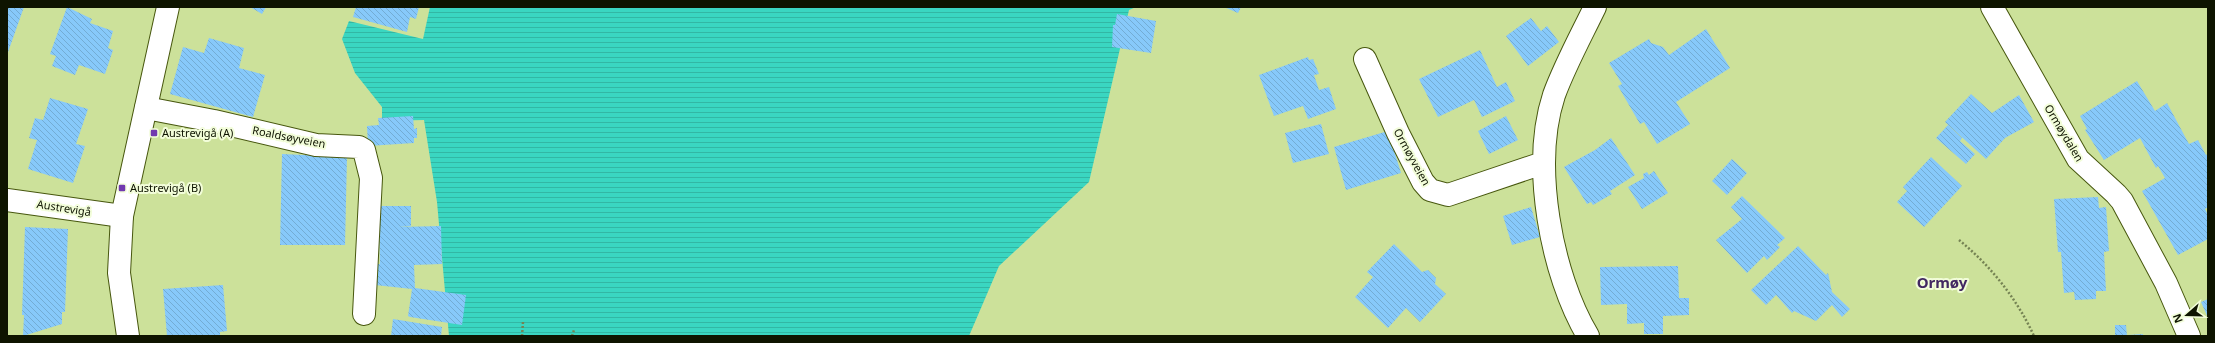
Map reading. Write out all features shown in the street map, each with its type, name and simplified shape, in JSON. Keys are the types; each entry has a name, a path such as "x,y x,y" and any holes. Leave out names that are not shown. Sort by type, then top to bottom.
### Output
{"street":[{"path":"128,336 119,273 122,216 168,7"},
{"path":"1588,336 1572,304 1560,264 1547,199 1543,163 1544,144 1554,96 1595,7"},
{"name":"Ormøydalen","path":"1992,7 2078,159 2122,201 2166,283 2189,336"},
{"name":"Ormøyveien","path":"1365,59 1398,133 1423,182 1430,190 1448,195 1543,163"},
{"name":"Roaldsøyveien","path":"146,108 214,121 316,145 359,146 364,150 371,178 364,314"},
{"name":"Austrevigå","path":"7,200 122,216"}],"path":[{"path":"1959,240 1984,263 2016,303 2034,336"},
{"path":"522,336 523,322"},
{"path":"572,336 574,330"}],"water":[{"path":"430,7 1136,7 1129,10 1089,182 999,266 969,336 449,336 437,202 424,120 382,121 382,107 355,73 342,39 349,21 423,39"}],"building":[{"path":"7,7 24,7 7,55"},
{"path":"67,7 92,19 90,23 113,31 108,48 113,50 105,74 79,65 75,75 52,66 56,56 50,54"},
{"path":"250,7 266,7 262,14"},
{"path":"356,7 419,7 416,19 410,17 407,32 353,17"},
{"path":"1224,7 1241,7 1238,13"},
{"path":"1117,14 1156,21 1151,53 1112,47 1113,25 1115,25"},
{"path":"1531,18 1541,31 1547,26 1559,42 1528,66 1506,36"},
{"path":"1706,29 1730,68 1676,102 1690,124 1657,144 1644,122 1640,124 1618,86 1622,84 1609,63 1649,39 1651,43 1663,47 1669,55"},
{"path":"209,38 244,48 239,68 265,75 253,117 170,94 183,47 204,53"},
{"path":"1480,50 1497,87 1506,82 1515,101 1482,117 1474,100 1438,117 1419,79"},
{"path":"1308,57 1309,60 1313,59 1319,74 1314,75 1319,90 1329,87 1336,109 1308,119 1303,106 1274,116 1259,75"},
{"path":"2137,81 2155,111 2167,103 2189,144 2198,140 2206,155 2208,154 2208,207 2205,209 2208,215 2208,239 2178,255 2142,191 2165,178 2158,166 2156,168 2140,138 2104,160 2085,130 2087,129 2080,116"},
{"path":"1971,94 1992,113 2019,95 2034,122 2005,138 1986,159 1945,122"},
{"path":"50,98 88,109 76,144 85,146 73,183 28,169 37,140 29,138 35,118 43,120"},
{"path":"413,116 414,129 417,128 417,138 414,138 414,143 368,146 367,126 379,125 378,118"},
{"path":"1506,116 1518,140 1489,154 1478,131"},
{"path":"1321,124 1329,154 1293,163 1285,133"},
{"path":"1948,125 1962,138 1960,141 1975,154 1966,164 1936,138"},
{"path":"1388,131 1401,173 1346,190 1334,147"},
{"path":"1611,138 1635,175 1610,191 1612,194 1593,205 1591,202 1587,204 1564,167 1595,150"},
{"path":"282,154 347,157 345,245 280,245"},
{"path":"1931,157 1962,186 1924,227 1897,202 1907,191 1903,187"},
{"path":"1732,159 1747,173 1727,195 1712,181"},
{"path":"1654,171 1668,193 1642,209 1628,187 1644,178 1643,174 1647,172 1649,175"},
{"path":"1742,196 1785,238 1777,245 1780,247 1767,260 1764,256 1747,273 1716,240 1742,219 1731,207"},
{"path":"2098,197 2099,208 2106,207 2109,251 2104,252 2106,291 2096,291 2096,299 2075,300 2074,292 2064,293 2061,252 2058,252 2054,199"},
{"path":"379,206 411,206 411,226 398,227 441,226 442,264 414,265 415,288 466,295 462,325 410,317 408,316 412,289 375,285 375,264 380,264"},
{"path":"1531,207 1540,237 1512,245 1503,216"},
{"path":"25,227 68,229 65,312 62,312 62,324 23,336 24,315 22,315"},
{"path":"1394,244 1422,272 1428,270 1436,278 1435,284 1446,294 1420,322 1406,308 1388,328 1355,297 1373,277 1367,272"},
{"path":"1798,246 1826,275 1828,273 1832,292 1850,309 1842,317 1832,305 1816,321 1794,311 1792,313 1776,295 1766,305 1751,290"},
{"path":"1678,266 1679,298 1689,298 1689,315 1663,316 1663,334 1644,334 1644,323 1627,324 1627,304 1601,305 1600,267"},
{"path":"223,285 227,331 220,332 220,336 167,336 163,289"},
{"path":"2208,299 2208,318 2201,302"},
{"path":"393,319 442,327 441,336 391,336"},
{"path":"2115,325 2126,325 2127,336 2115,336"},
{"path":"2143,334 2143,336 2128,336 2128,335"}],"place":[{"name":"Austrevigå (A)","path":"154,133"},
{"name":"Austrevigå (B)","path":"122,188"}],"district":[{"name":"Ormøy","path":"1942,283"}]}
